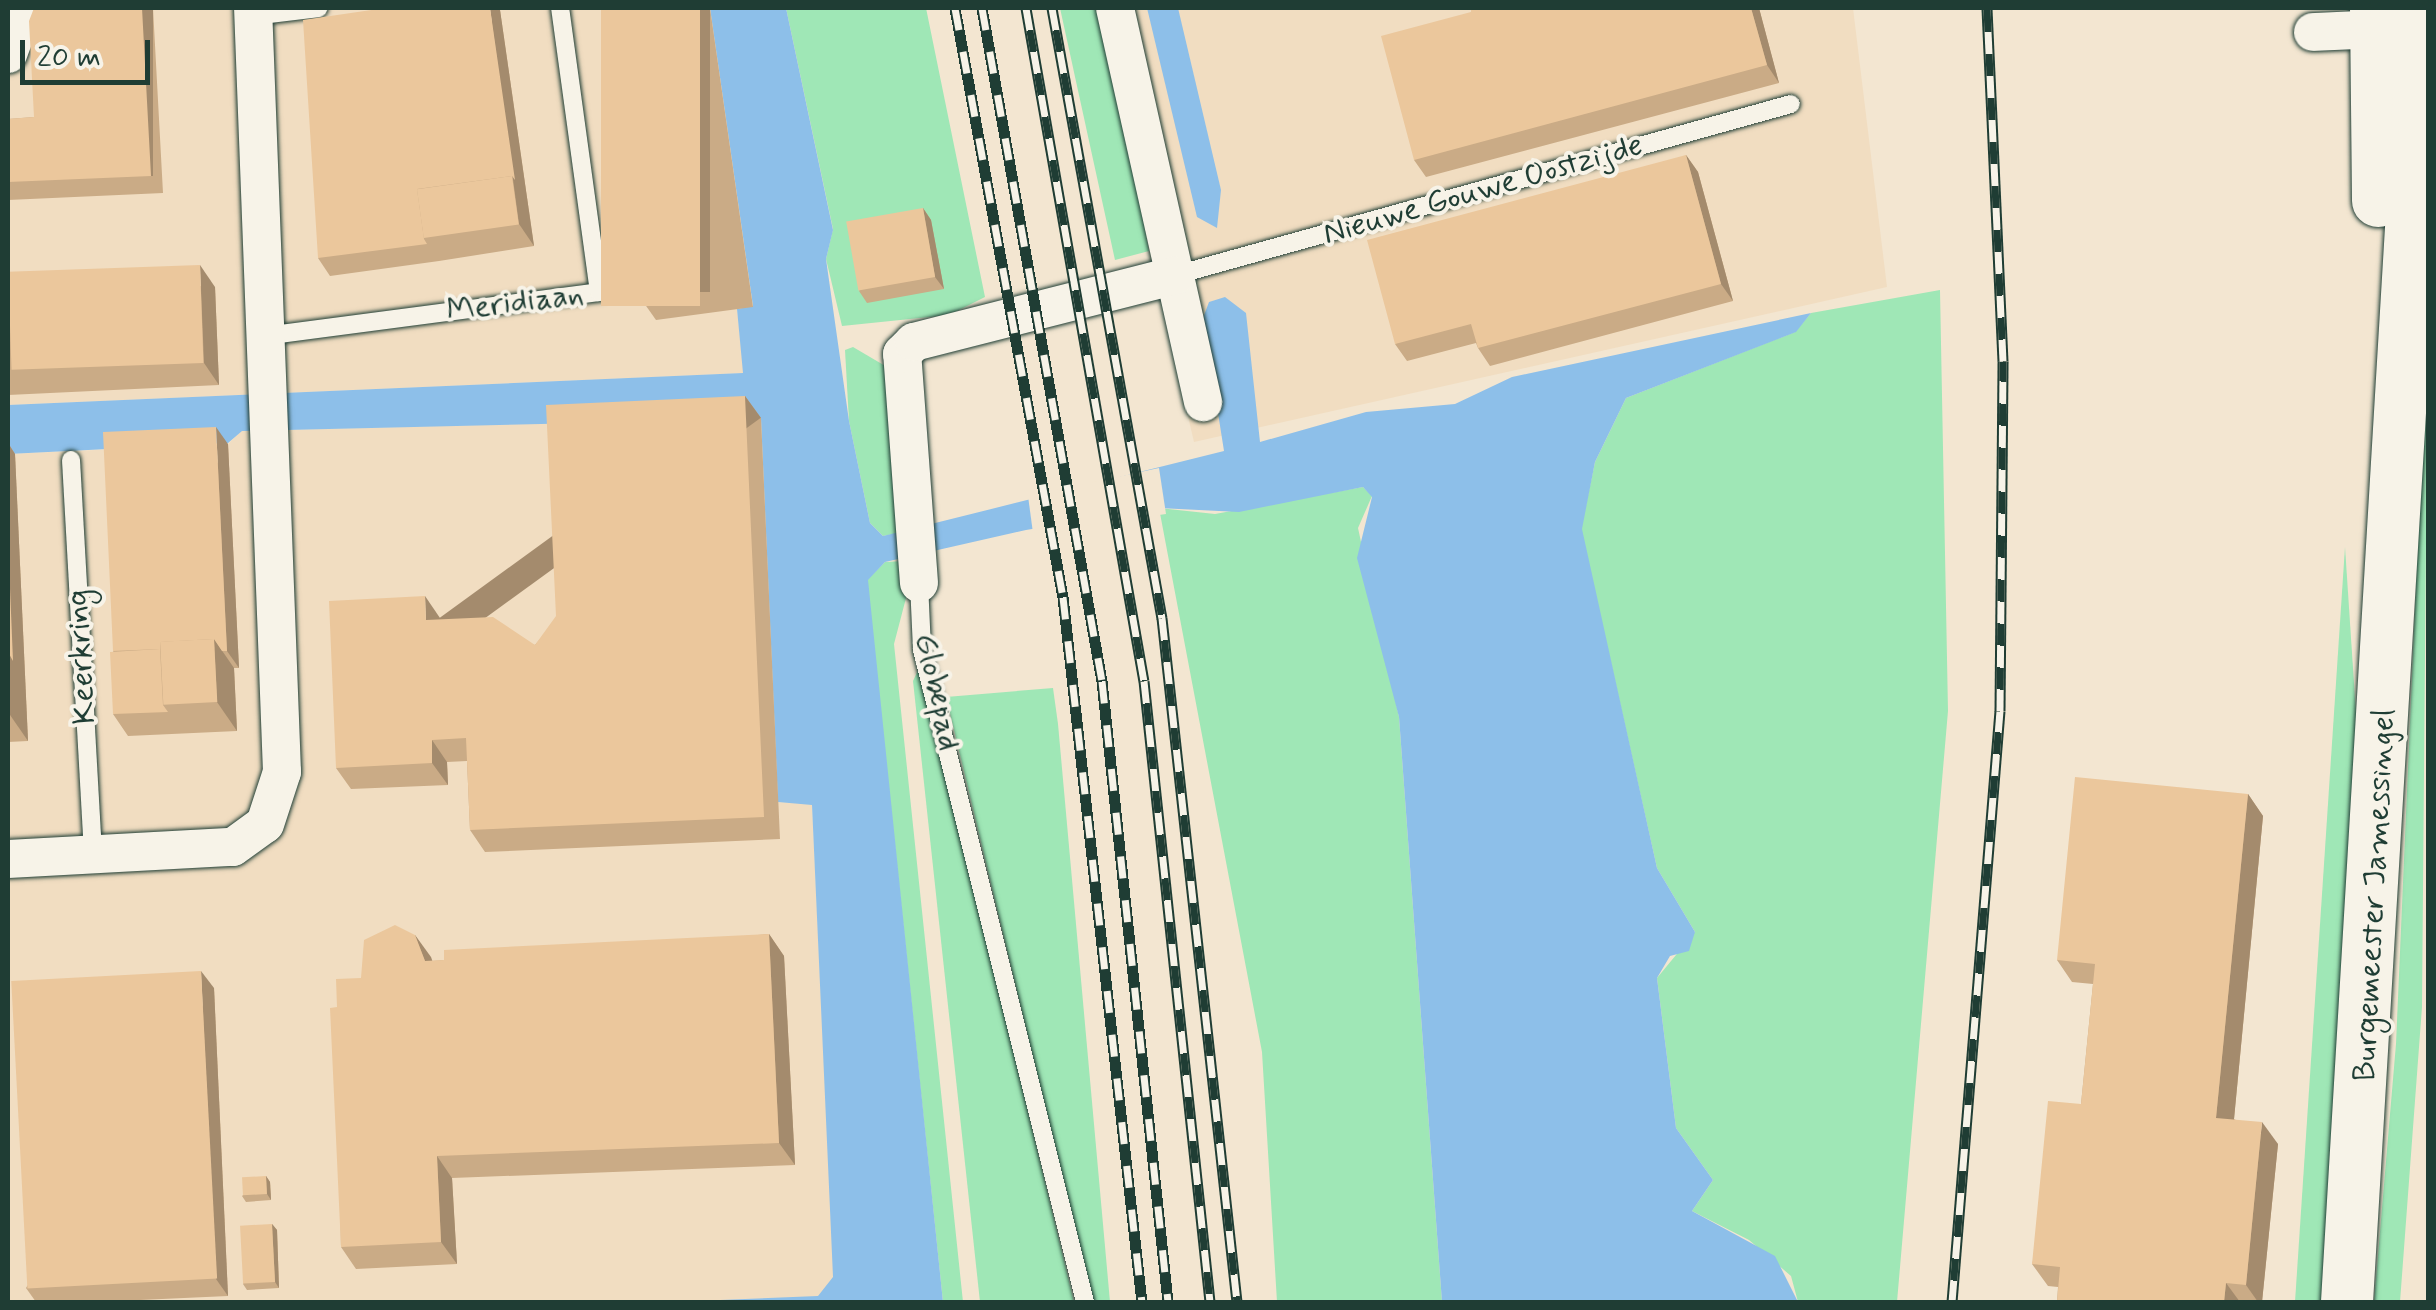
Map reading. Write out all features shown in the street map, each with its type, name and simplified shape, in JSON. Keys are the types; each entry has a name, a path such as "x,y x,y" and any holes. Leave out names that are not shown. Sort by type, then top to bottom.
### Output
{"main road":[{"name":"Burgemeester Jamessingel","path":"2347,1302 2375,918 2406,20"}],"street":[{"path":"8,54 25,8"},
{"path":"1115,8 1204,402"},
{"path":"8,860 234,848 265,824 282,772 253,12"},
{"path":"2313,32 2406,20"},
{"name":"Globepad","path":"919,575 902,354 914,342 1176,276"}],"lane":[{"path":"253,12 319,8"},
{"name":"Meridiaan","path":"264,336 599,292 560,8"},
{"name":"Nieuwe Gouwe Oostzijde","path":"1176,276 1790,104"},
{"name":"Keerkring","path":"71,460 93,855"},
{"name":"Globepad","path":"919,575 922,650 1085,1302"}],"shaded area":[{"path":"8,8 710,8 753,307 737,310 744,373 8,405"},
{"path":"1092,8 1853,8 1887,287 1194,442"},
{"path":"761,418 778,802 812,804 834,1277 846,1302 8,1302 8,454 228,444 241,431"}],"green space":[{"path":"786,8 926,8 985,297 949,315 842,326 826,259 833,229"},
{"path":"1060,8 1105,8 1149,251 1115,260"},
{"path":"1940,290 1948,711 1897,1302 1798,1302 1791,1276 1749,1240 1692,1211 1713,1180 1676,1128 1657,978 1695,932 1657,868 1581,529 1595,462 1626,398 1795,332 1811,313"},
{"path":"2428,308 2422,1007 2400,1302 2374,1302 2396,1044"},
{"path":"853,347 887,367 903,532 883,536 870,523 849,421 845,350"},
{"path":"1363,487 1372,496 1358,528 1399,717 1442,1302 1277,1302 1262,1052 1159,508 1215,514"},
{"path":"2345,547 2359,759 2326,1302 2295,1302"},
{"path":"905,561 911,579 894,644 963,1302 943,1302 867,580 885,562"},
{"path":"920,666 1074,1302 980,1302 913,681"},
{"path":"1053,688 1110,1302 1092,1302 946,697"}],"water":[{"path":"710,8 786,8 833,230 826,259 849,421 870,523 883,536 1224,451 1203,318 1209,302 1225,297 1246,313 1260,442 1366,412 1455,404 1512,377 1811,313 1796,332 1626,398 1595,462 1582,529 1657,868 1695,932 1689,951 1670,956 1657,978 1676,1128 1713,1180 1692,1211 1775,1256 1798,1302 1442,1302 1399,717 1357,558 1372,497 1363,487 1239,512 1159,508 1026,530 885,562 868,580 943,1302 670,1302 818,1296 833,1277 812,805 778,802 761,419 242,431 228,443 8,454 8,405 743,373 737,309 753,306"},
{"path":"1147,8 1178,8 1221,190 1217,228 1197,217"}],"pier":[{"path":"1159,468 1166,514 1033,533 1028,496"}],"building":[{"path":"34,8 142,8 151,176 8,182 8,119 34,117 29,21"},
{"path":"385,8 490,8 515,180 512,176 417,189 427,244 318,258 303,20"},
{"path":"601,8 700,8 700,306 601,306"},
{"path":"1471,8 1751,8 1767,65 1414,160 1381,36 1471,12"},
{"path":"1686,155 1721,284 1478,348 1471,324 1395,344 1367,240"},
{"path":"512,176 519,225 424,238 417,189"},
{"path":"923,208 935,277 858,290 846,222"},
{"path":"200,265 203,363 12,370 8,272"},
{"path":"745,396 764,817 470,830 466,738 432,740 432,763 336,768 329,601 425,596 426,620 493,617 535,645 556,616 546,405"},
{"path":"216,427 227,651 222,651 214,639 160,642 160,649 113,651 103,432"},
{"path":"8,540 13,661 8,652"},
{"path":"214,639 217,702 163,705 160,642"},
{"path":"160,649 163,705 168,712 113,714 110,652"},
{"path":"2075,777 2248,794 2216,1118 2262,1122 2246,1285 2226,1283 2224,1302 2057,1302 2060,1267 2032,1264 2048,1101 2081,1104 2095,964 2057,960"},
{"path":"395,925 415,935 425,961 444,960 444,950 769,934 779,1143 437,1156 441,1242 341,1247 330,1008 337,1007 336,979 361,978 364,940"},
{"path":"201,971 217,1279 27,1289 11,981"},
{"path":"266,1176 267,1194 243,1195 242,1177"},
{"path":"272,1224 275,1282 243,1284 240,1226"}],"railway":[{"path":"955,8 1063,597 1142,1302"},
{"path":"982,8 1102,681 1168,1302"},
{"path":"1026,8 1144,681 1210,1302"},
{"path":"1052,8 1162,618 1237,1302"},
{"path":"1952,1302 2000,711 2003,361 1987,8"}]}
